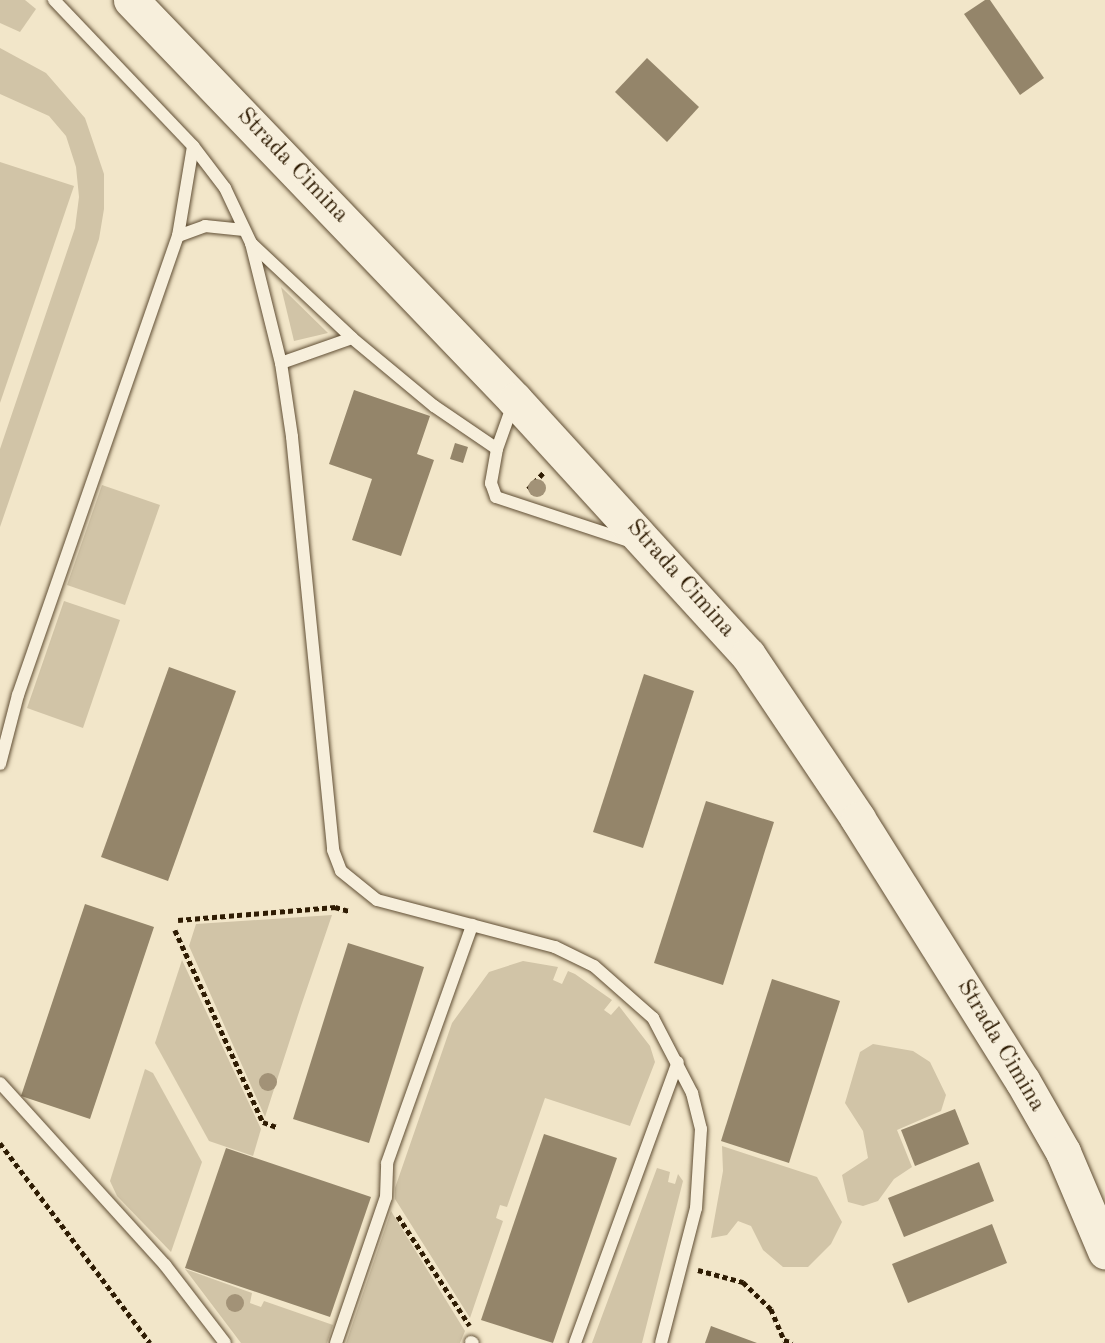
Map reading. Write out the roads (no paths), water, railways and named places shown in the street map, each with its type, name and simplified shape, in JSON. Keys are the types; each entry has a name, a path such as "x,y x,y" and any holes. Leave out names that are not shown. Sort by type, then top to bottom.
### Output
{"main road":[{"name":"Strada Cimina","path":"131,0 563,452 748,655 927,925 1063,1152 1105,1251"}],"lane":[{"path":"54,0 193,146 225,188 251,243 281,363 333,850 341,871 377,900 555,947 594,966 653,1018 678,1062 701,1129 701,1162 696,1208 661,1343"},
{"path":"0,764 18,695 178,236 193,146"},
{"path":"178,236 205,226 244,230"},
{"path":"251,243 352,338 434,406 497,449"},
{"path":"281,363 352,338"},
{"path":"514,400 497,449 491,483 496,497 512,505 653,548"},
{"path":"336,1343 386,1197 387,1163 471,925"},
{"path":"575,1343 678,1062"},
{"path":"0,1083 165,1265 225,1343"}]}
